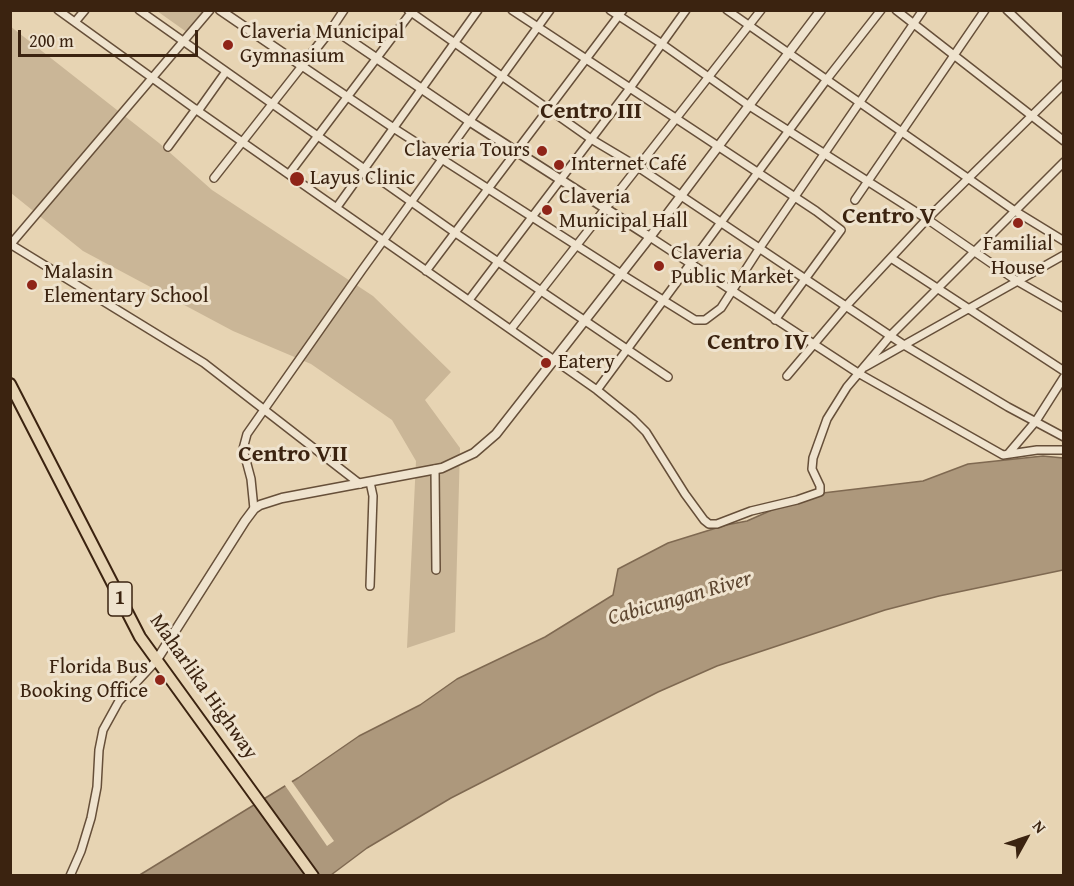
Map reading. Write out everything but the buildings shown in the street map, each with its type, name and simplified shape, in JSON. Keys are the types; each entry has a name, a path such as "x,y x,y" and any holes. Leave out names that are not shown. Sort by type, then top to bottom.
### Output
{"highway":[{"name":"Maharlika Highway","path":"10,384 140,637 313,876"}],"street":[{"path":"58,10 597,390 641,426 685,494 704,520 712,525 820,492 820,486 812,469 813,458 819,438 839,399 891,336 1064,162"},
{"path":"75,22 85,10"},
{"path":"139,10 225,73 274,104 454,232 668,377"},
{"path":"210,10 11,244 195,356 365,483 373,496 370,586"},
{"path":"220,10 347,98 488,189 663,301 695,320 703,321 718,312 923,10"},
{"path":"214,178 274,104 344,10"},
{"path":"337,207 423,90 478,10"},
{"path":"512,10 795,197 841,230 775,320"},
{"path":"254,509 251,479 243,446 247,434 550,10"},
{"path":"610,10 621,13 748,105 927,219 1017,281 1064,308"},
{"path":"469,300 630,88 686,10"},
{"path":"727,10 900,132 1064,242"},
{"path":"511,329 761,10"},
{"path":"70,876 91,818 103,730 119,701 156,661 254,509 282,498 435,469 474,453 496,434 650,237 821,10"},
{"path":"597,390 880,10"},
{"path":"896,10 1064,141"},
{"path":"855,200 984,10"},
{"path":"1007,10 1064,64"},
{"path":"289,174 411,11 591,139 638,167 904,345 1064,437"},
{"path":"426,271 621,13"},
{"path":"332,28 469,121 859,372 1003,455 1064,450"},
{"path":"168,147 225,73"},
{"path":"787,376 847,305 927,219 1064,84"},
{"path":"859,372 1064,255"},
{"path":"891,258 1064,371"},
{"path":"1008,454 1036,422 1064,377"},
{"path":"435,469 436,570"}],"shaded area":[{"path":"157,11 204,11 188,33"},
{"path":"10,26 159,143 212,190 373,296 451,372 425,400 460,448 455,632 407,648 416,461 392,420 311,364 233,331 83,251 11,193"}],"water":[{"name":"Cabicungan River","path":"1043,456 1063,458 1063,570 939,596 885,610 717,666 658,692 451,798 367,848 331,875 138,876 298,778 359,736 420,705 457,679 545,637 613,595 618,569 668,543 747,521 806,495 923,481 968,464"}],"pier":[{"path":"290,779 334,841 327,846 284,784"}],"place":[{"name":"Claveria Municipal Gymnasium","path":"228,45"},
{"name":"Claveria Tours","path":"542,151"},
{"name":"Internet Café","path":"559,165"},
{"name":"Layus Clinic","path":"297,179"},
{"name":"Claveria Municipal Hall","path":"547,210"},
{"name":"Familial House","path":"1018,223"},
{"name":"Claveria Public Market","path":"659,266"},
{"name":"Malasin Elementary School","path":"32,285"},
{"name":"Eatery","path":"546,363"},
{"name":"Florida Bus Booking Office","path":"160,680"}],"district":[{"name":"Centro III","path":"591,112"},
{"name":"Centro V","path":"889,217"},
{"name":"Centro IV","path":"758,343"},
{"name":"Centro VII","path":"293,455"}]}
